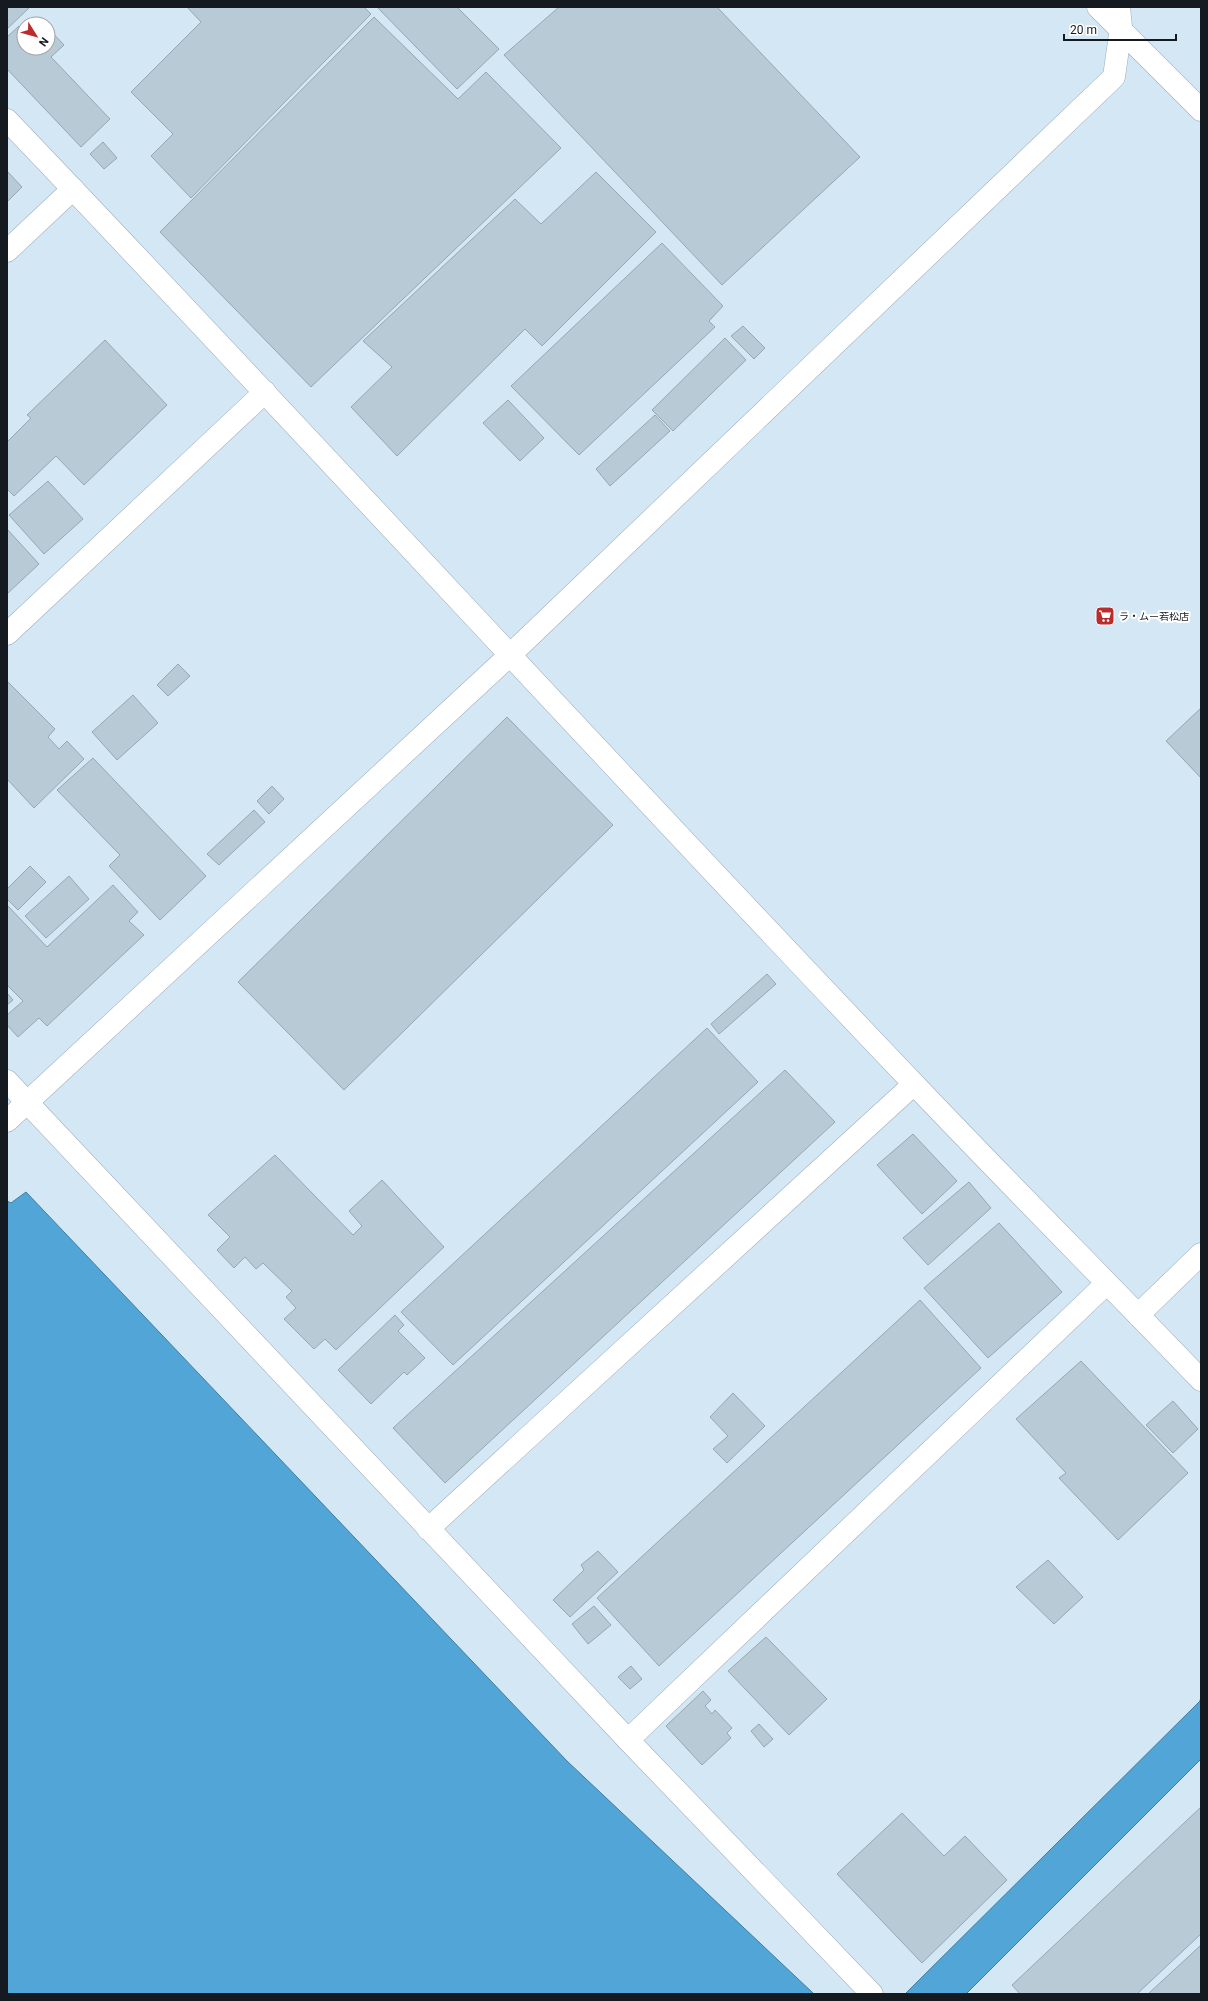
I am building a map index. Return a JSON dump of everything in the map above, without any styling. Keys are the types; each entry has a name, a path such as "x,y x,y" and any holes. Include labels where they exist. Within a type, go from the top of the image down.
{"street":[{"path":"1098,7 1120,17 1201,110"},
{"path":"7,1121 510,655 1114,77 1120,17"},
{"path":"7,120 265,392 510,655 914,1084 1106,1284 1201,1380"},
{"path":"7,251 73,189"},
{"path":"7,634 265,392"},
{"path":"7,1082 628,1740 872,1994"},
{"path":"428,1529 914,1084"},
{"path":"1138,1315 1201,1254"},
{"path":"628,1740 1106,1284"}],"water":[{"path":"26,1192 567,1761 814,1994 7,1994 7,1201 11,1203"},
{"path":"1201,1696 1201,1759 966,1994 905,1994 1200,1701"}],"building":[{"path":"7,7 30,7 21,16 16,16 16,20 7,29"},
{"path":"187,7 364,7 371,14 191,198 151,156 173,134 131,92 201,22"},
{"path":"377,7 457,7 499,49 457,89"},
{"path":"559,7 717,7 860,157 722,285 504,55"},
{"path":"374,17 458,99 486,72 561,148 311,387 160,232"},
{"path":"16,29 16,56 52,56 51,57 110,119 81,147 7,69 7,37"},
{"path":"56,36 64,45 56,52"},
{"path":"103,142 117,158 104,169 90,154"},
{"path":"7,171 22,187 7,202"},
{"path":"596,172 656,232 542,346 525,329 397,456 351,407 392,367 363,341 515,199 541,224"},
{"path":"662,243 723,306 709,321 715,327 579,455 511,386"},
{"path":"743,326 765,348 754,359 731,336"},
{"path":"725,338 746,360 673,431 652,410"},
{"path":"105,340 167,405 84,485 56,456 14,496 7,489 7,442 31,418 27,415"},
{"path":"508,400 544,438 520,461 483,423"},
{"path":"655,415 670,431 610,486 596,469"},
{"path":"48,481 83,519 44,554 9,515"},
{"path":"7,529 39,564 7,594"},
{"path":"178,664 190,676 168,696 157,685"},
{"path":"7,681 55,729 48,737 59,749 67,741 84,759 34,808 7,779"},
{"path":"133,695 158,723 117,760 92,732"},
{"path":"1201,708 1201,778 1166,741"},
{"path":"507,717 613,825 344,1090 238,982"},
{"path":"93,758 206,876 160,920 109,866 120,855 57,790"},
{"path":"272,786 284,799 269,814 257,801"},
{"path":"254,810 265,822 219,865 207,854"},
{"path":"30,866 46,882 18,910 7,899 7,889"},
{"path":"69,876 89,899 46,938 25,916"},
{"path":"113,885 138,912 129,921 144,935 47,1026 39,1018 18,1037 7,1025 7,1015 23,1001 7,985 7,905 47,947"},
{"path":"767,974 776,984 719,1034 711,1024"},
{"path":"7,993 13,1000 7,1005"},
{"path":"707,1028 758,1082 453,1365 401,1312"},
{"path":"785,1070 835,1122 445,1483 393,1428"},
{"path":"913,1134 957,1181 922,1214 877,1165"},
{"path":"275,1155 353,1235 362,1226 349,1211 382,1180 444,1247 336,1350 325,1339 314,1349 284,1319 296,1308 286,1297 292,1291 263,1263 256,1269 245,1257 234,1268 217,1250 230,1237 208,1215"},
{"path":"969,1182 991,1208 928,1265 903,1238"},
{"path":"999,1223 1062,1292 988,1358 924,1288"},
{"path":"920,1300 981,1368 659,1666 597,1598"},
{"path":"395,1315 404,1325 398,1331 425,1358 407,1375 404,1372 371,1404 338,1370"},
{"path":"1081,1361 1188,1473 1118,1540 1059,1478 1066,1473 1016,1419"},
{"path":"733,1393 765,1426 727,1463 713,1449 728,1436 710,1417"},
{"path":"1173,1401 1198,1429 1173,1453 1146,1425"},
{"path":"598,1551 618,1572 570,1617 553,1600 584,1570 581,1565"},
{"path":"1048,1560 1083,1597 1054,1624 1016,1587"},
{"path":"594,1606 611,1625 588,1644 572,1624"},
{"path":"766,1637 827,1699 789,1735 728,1671"},
{"path":"631,1666 642,1679 630,1689 618,1677"},
{"path":"703,1691 711,1700 705,1706 712,1714 715,1710 732,1728 727,1733 731,1738 702,1765 666,1726"},
{"path":"759,1724 773,1739 764,1747 751,1731"},
{"path":"1201,1807 1201,1934 1137,1994 1020,1994 1012,1985"},
{"path":"902,1813 944,1856 965,1836 1007,1880 922,1963 837,1874"},
{"path":"1201,1945 1201,1994 1148,1994"}],"place":[{"name":"ラ・ムー若松店","path":"1105,616"}]}
